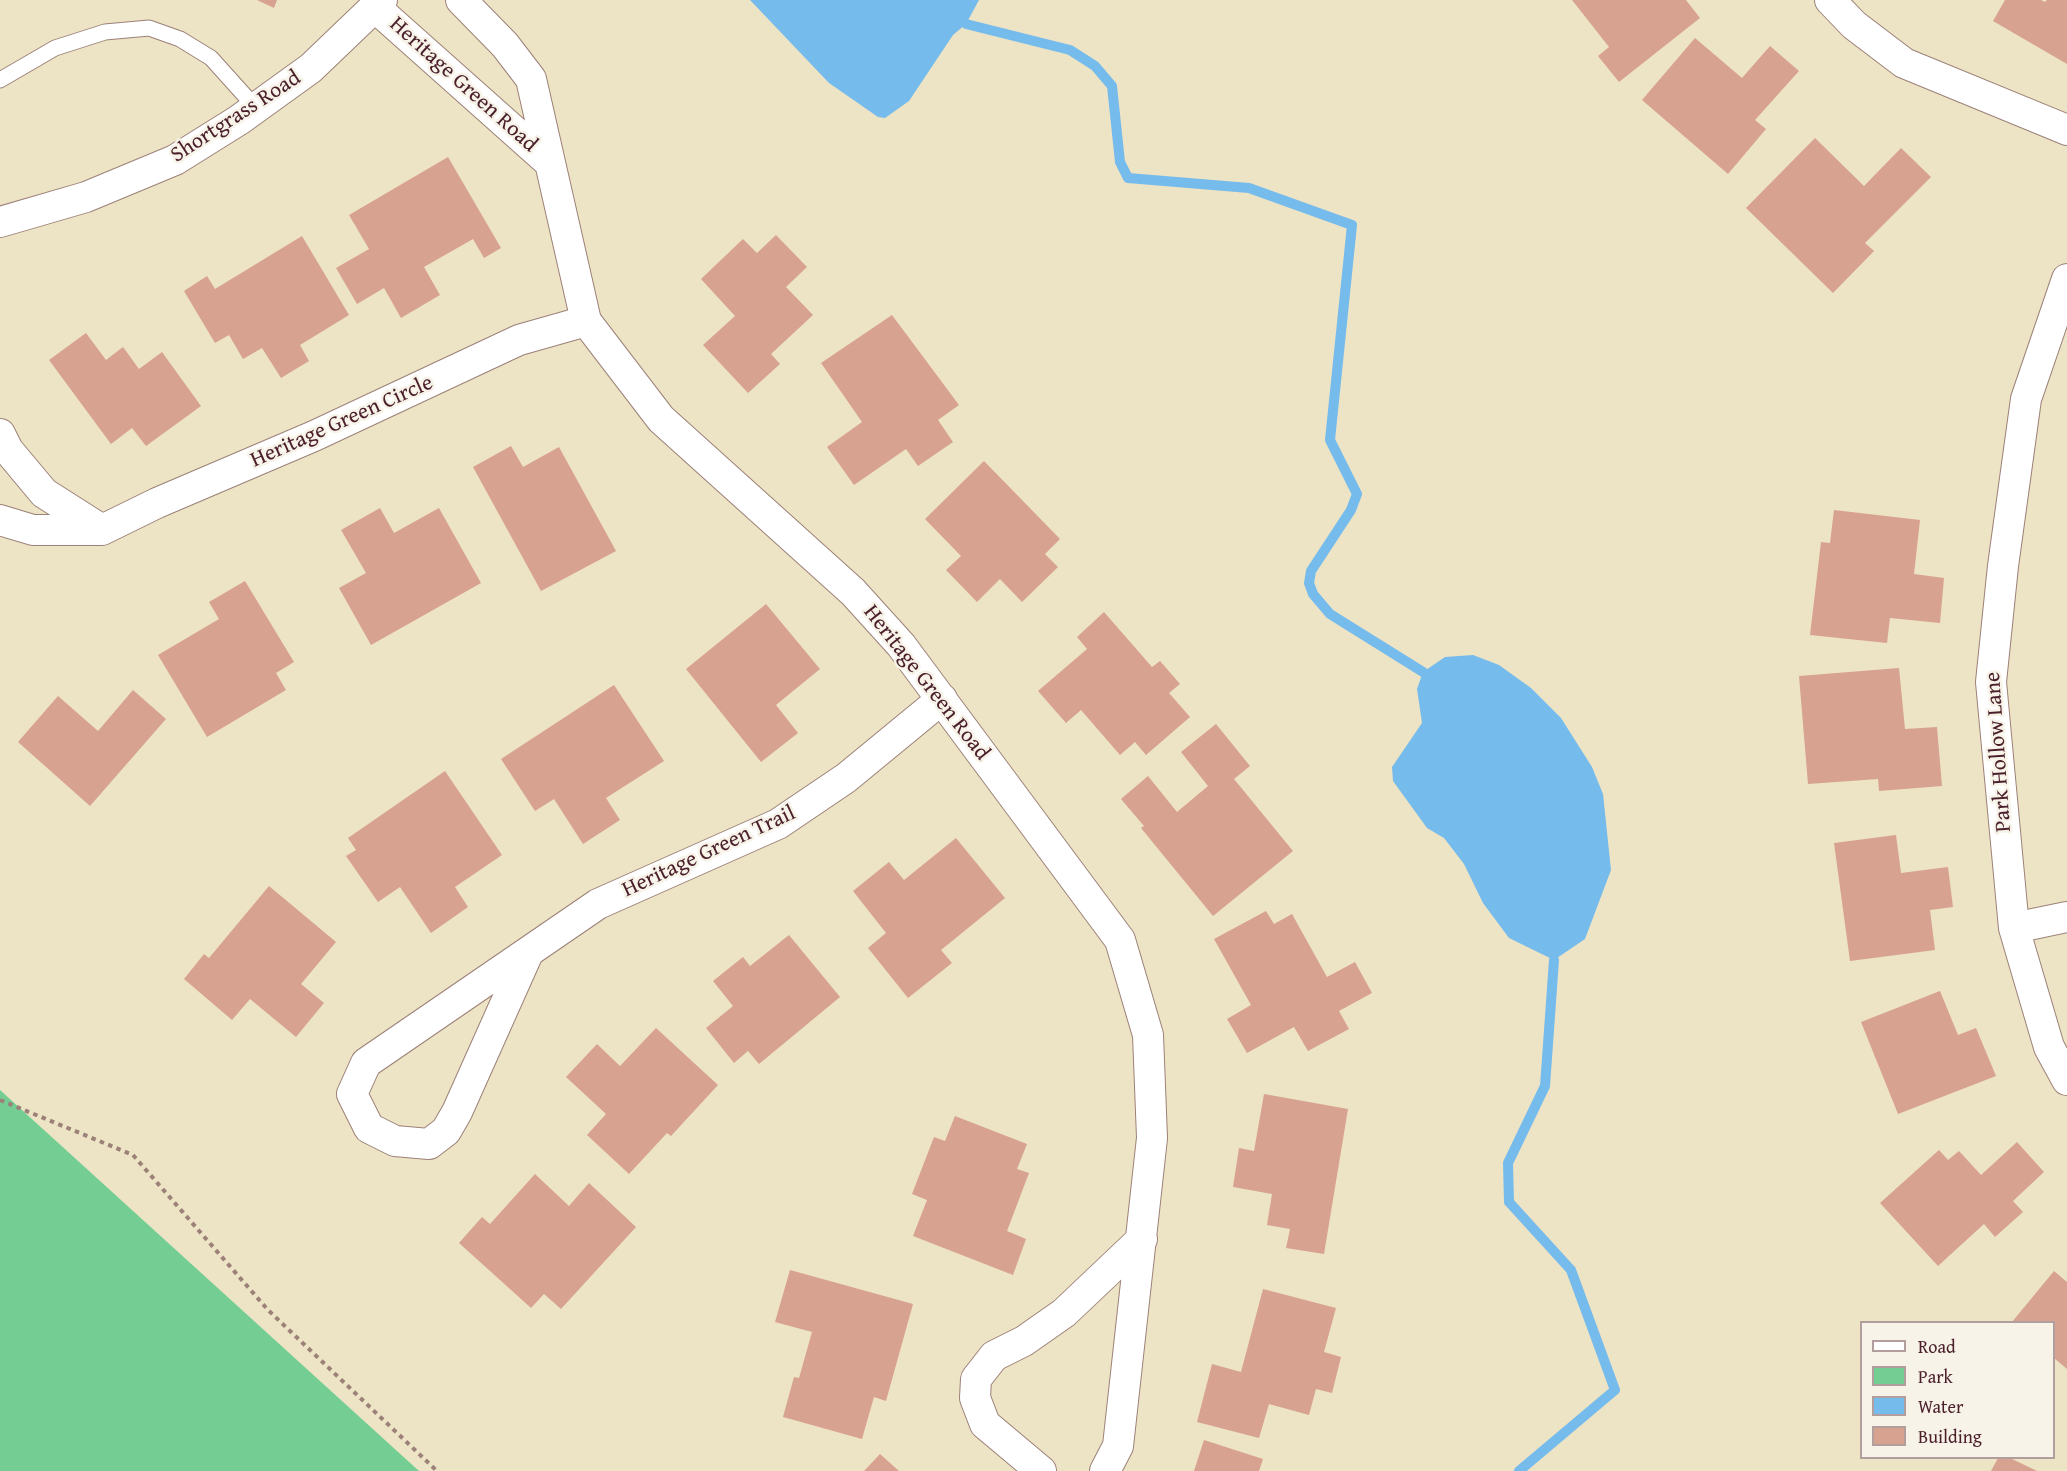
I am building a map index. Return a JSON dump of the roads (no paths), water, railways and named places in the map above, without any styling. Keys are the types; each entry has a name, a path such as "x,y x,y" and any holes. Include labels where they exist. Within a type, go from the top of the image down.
{"street":[{"name":"Heritage Green Road","path":"461,0 505,45 531,79 586,321 661,419 853,592 901,645 1120,940 1148,1035 1152,1138 1118,1446 1105,1471"},
{"path":"1830,0 1854,25 1904,63 2067,130"},
{"name":"Heritage Green Road","path":"379,4 550,163"},
{"name":"Shortgrass Road","path":"0,222 86,197 174,160 256,108 311,68 379,4"},
{"name":"Park Hollow Lane","path":"2067,279 2026,399 1990,682 2014,928 2049,1047 2067,1080"},
{"name":"Heritage Green Circle","path":"0,520 33,530 102,530 157,503 314,436 519,340 586,321"},
{"path":"0,434 8,450 44,493 102,530"},
{"name":"Heritage Green Trail","path":"528,953 457,1112 446,1131 429,1144 395,1141 369,1128 352,1094 366,1063 598,904 778,824 846,778 942,699"},
{"path":"2014,928 2067,917"},
{"path":"1041,1471 985,1424 975,1398 976,1379 994,1356 1024,1341 1064,1313 1142,1239"}],"lane":[{"path":"0,80 55,48 105,32 149,28 180,39 211,58 256,108"}],"water":[{"path":"750,0 979,0 966,24 953,35 909,101 885,118 878,117 829,83"},
{"path":"1473,655 1499,665 1531,688 1561,718 1592,767 1603,794 1611,870 1585,939 1554,960 1509,938 1483,903 1464,864 1444,838 1427,828 1393,781 1392,767 1422,723 1417,689 1423,672 1445,657"}],"waterway":[{"path":"966,24 1070,50 1095,66 1112,86 1120,162 1128,178 1249,188 1352,225 1330,440 1357,494 1351,510 1311,571 1309,583 1313,594 1330,614 1423,672"},
{"path":"1519,1471 1615,1390 1571,1270 1509,1202 1508,1163 1545,1086 1554,960"}]}
